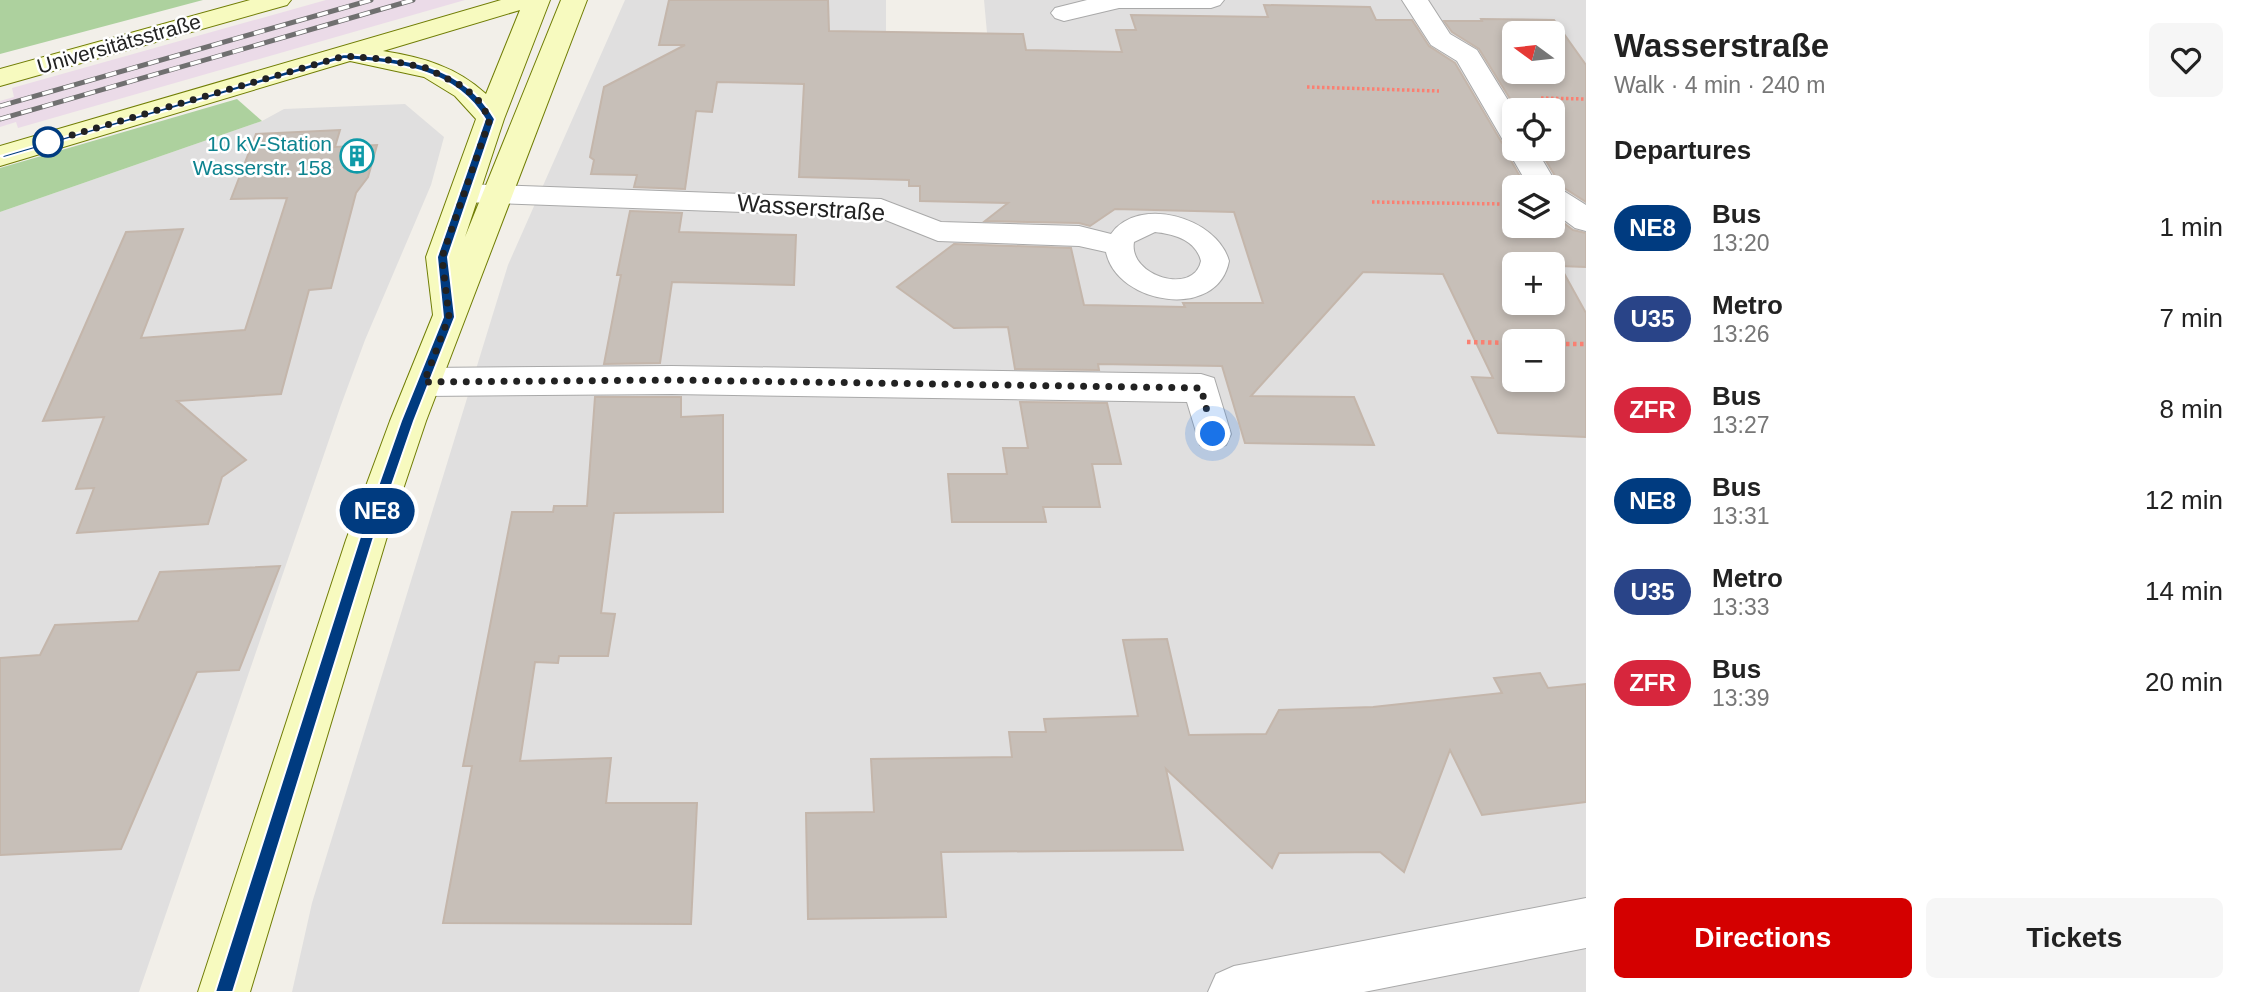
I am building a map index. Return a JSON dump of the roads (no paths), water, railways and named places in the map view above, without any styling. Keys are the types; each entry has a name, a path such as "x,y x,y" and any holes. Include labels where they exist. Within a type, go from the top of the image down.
{"main road":[{"name":"Universitätsstraße","path":"0,78 278,0"},
{"path":"0,156 528,0"},
{"path":"449,317 442,257 490,119 537,0"},
{"path":"224,992 366,540 449,317 574,0"},
{"path":"344,56 383,59 426,68 464,87 479,101 490,119"}],"street":[{"path":"1064,13 1119,0 1211,0"},
{"path":"1415,0 1440,39 1468,56 1502,114"},
{"path":"1565,205 1586,220"},
{"path":"424,382 672,380 1201,388 1213,434"},
{"path":"1234,992 1586,923"}],"lane":[{"name":"Wasserstraße","path":"464,193 881,208 939,231 1079,236 1119,245"}],"railway":[{"path":"0,106 371,0"},
{"path":"0,119 413,0"}],"place":[{"name":"10 kV-Station Wasserstr. 158","path":"357,156"}]}
